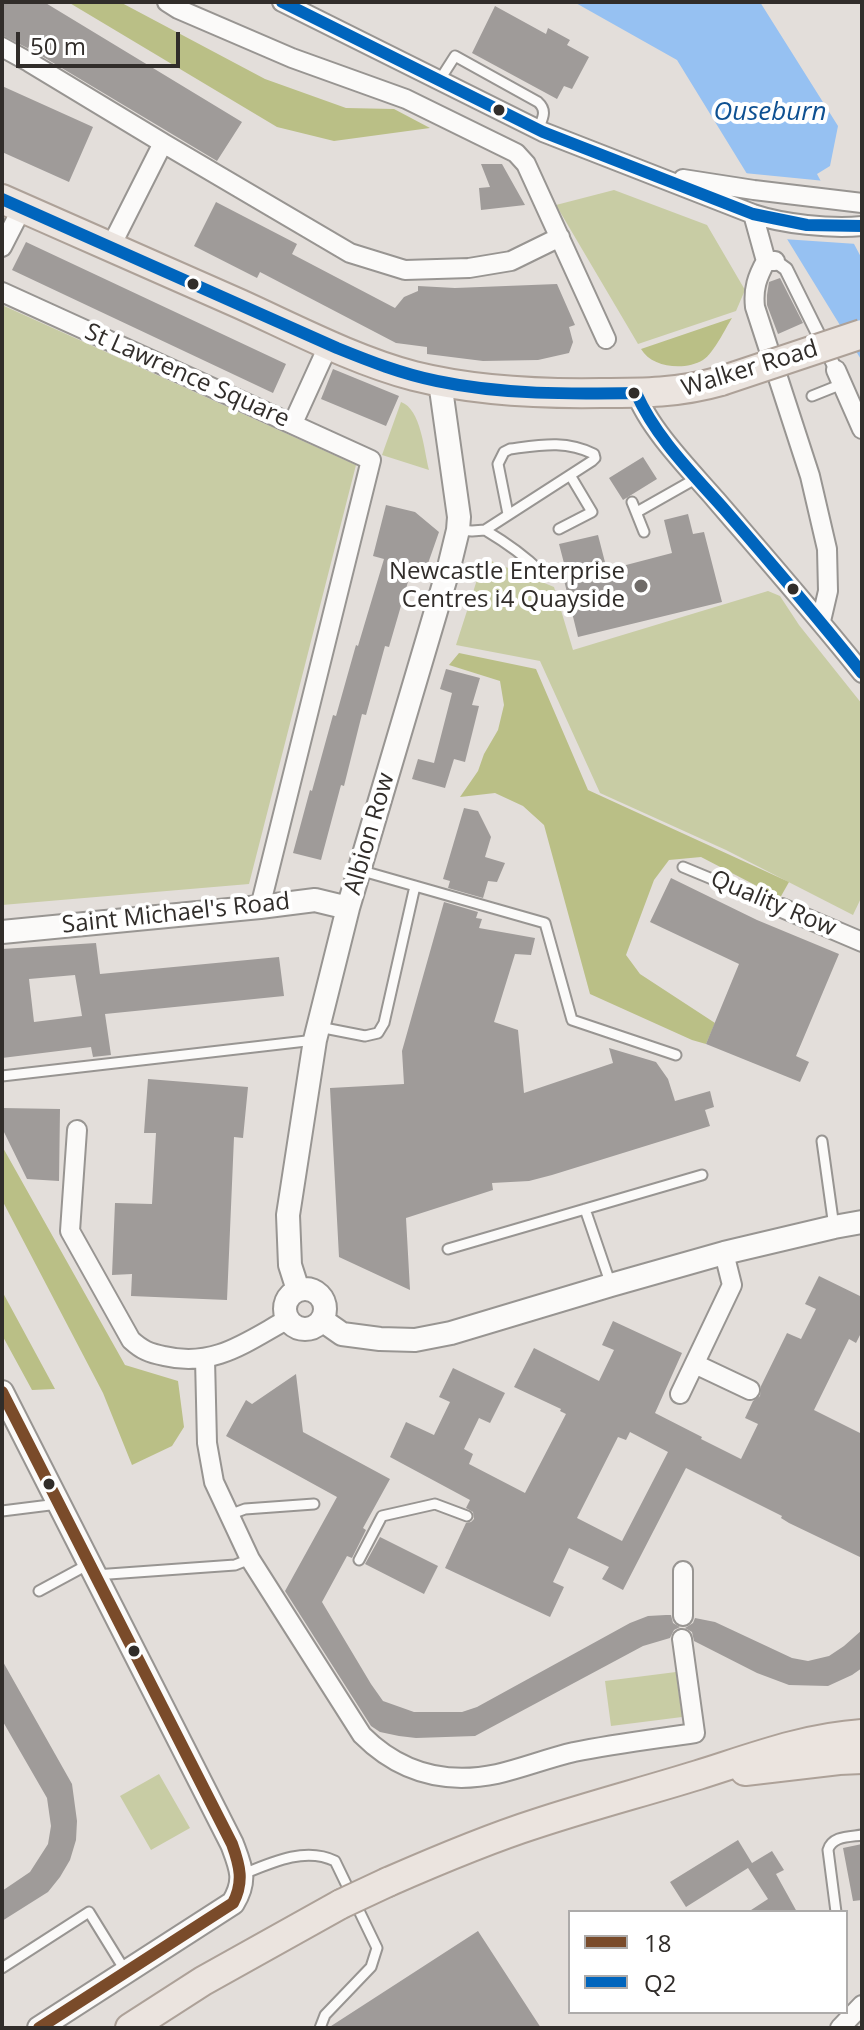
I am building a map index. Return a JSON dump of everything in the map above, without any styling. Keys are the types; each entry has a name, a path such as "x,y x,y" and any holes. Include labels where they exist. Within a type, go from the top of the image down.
{"main road":[{"name":"Walker Road","path":"12,203 329,344 386,367 440,382 513,391 584,394 678,391 721,381 862,334"},
{"path":"130,2028 203,1981 341,1904 461,1850 533,1824 780,1748 824,1738 862,1734"},
{"path":"696,1776 862,1759"}],"street":[{"path":"167,2 292,58 406,99 516,153 526,164 606,339"},
{"path":"282,2 538,130 772,220 855,226"},
{"path":"2,47 350,253 405,270 469,268 511,261 560,237"},
{"path":"111,246 163,143"},
{"path":"649,173 862,203"},
{"path":"2,247 12,203"},
{"path":"753,214 770,261 786,269 862,429"},
{"path":"770,261 759,274 754,291 755,307 810,476 827,549 828,591 821,621"},
{"name":"St Lawrence Square","path":"2,292 371,460 260,907"},
{"path":"293,423 329,344"},
{"name":"Albion Row","path":"298,1290 290,1265 288,1215 316,1034 348,908 458,530 458,507 440,382"},
{"path":"636,393 647,417 862,673"},
{"name":"Saint Michael's Road","path":"2,932 315,900 348,908"},
{"name":"Quality Row","path":"782,908 862,942"},
{"path":"77,1130 70,1231 131,1340 143,1351 188,1361 205,1359 226,1352 288,1319"},
{"path":"322,1320 342,1334 415,1340 451,1333 724,1253 862,1222"},
{"path":"680,1394 732,1285 724,1253"},
{"path":"311,1289 321,1296 326,1308 318,1325 298,1328 288,1319 286,1302 293,1293 311,1289"},
{"path":"205,1359 210,1464 242,1562 362,1735 386,1756 413,1771 468,1777 495,1774 573,1752 695,1733 682,1639"},
{"path":"695,1364 750,1390"},
{"path":"2,1392 232,1844 241,1875 240,1890 233,1903 39,2028"},
{"path":"683,1571 683,1616"},
{"path":"840,2028 862,2005"}],"lane":[{"path":"439,81 455,56 544,107 545,113 538,130"},
{"path":"812,396 839,377"},
{"path":"458,530 485,530 592,461 594,454 558,443 504,452 498,464 508,514"},
{"path":"559,529 592,512 570,475"},
{"path":"644,532 635,507 697,478"},
{"path":"485,530 519,551 540,571"},
{"name":"Quality Row","path":"683,867 782,908"},
{"path":"359,870 545,923 572,1020 676,1055"},
{"path":"2,1076 316,1034 365,1036 378,1033 384,1023 415,886"},
{"path":"822,1141 834,1227"},
{"path":"448,1249 702,1175"},
{"path":"585,1209 611,1285"},
{"path":"2,1511 59,1504"},
{"path":"229,1515 245,1509 314,1504"},
{"path":"359,1560 382,1516 435,1504 467,1516"},
{"path":"39,1591 92,1569 123,1572 242,1562"},
{"path":"836,1910 828,1850 830,1843 836,1839 862,1835"},
{"path":"241,1875 303,1854 317,1854 335,1861 377,1948 371,1967 325,2015 320,2028"},
{"path":"2,1968 89,1912 126,1972"}],"green space":[{"path":"68,2 120,2 265,79 346,108 394,109 430,128 334,141 277,127"},
{"path":"614,190 707,225 745,290 736,311 638,344 556,205"},
{"path":"2,305 356,465 249,884 2,905"},
{"path":"732,318 711,352 696,363 687,366 661,364 641,349"},
{"path":"401,402 408,406 417,421 429,470 382,455"},
{"path":"484,558 554,587 573,650 768,591 780,596 799,625 862,704 862,896 853,915 726,850 600,793 540,661 456,645"},
{"path":"459,653 536,669 588,790 789,882 780,898 701,857 669,860 654,880 626,955 640,974 715,1023 706,1044 590,994 544,825 523,806 495,793 460,797 478,771 498,730 504,705 500,681 449,665"},
{"path":"2,1146 125,1365 178,1381 184,1427 172,1446 132,1465 103,1393 2,1200"},
{"path":"2,1291 55,1389 32,1390 2,1335"},
{"path":"676,1672 682,1717 611,1726 605,1681"},
{"path":"159,1774 190,1828 151,1850 120,1796"}],"water":[{"name":"Ouseburn","path":"574,2 760,2 838,126 830,166 817,174 862,259 862,361 677,60"}],"pier":[{"path":"744,173 825,181 857,244 783,239"}],"building":[{"path":"2,2 44,2 242,122 217,161 2,35"},
{"path":"495,6 546,34 548,28 570,40 567,45 589,57 572,89 564,86 557,99 472,53"},
{"path":"2,86 93,127 69,182 2,152"},
{"path":"481,164 502,164 525,205 481,210 479,188 490,187"},
{"path":"216,202 297,244 292,254 395,308 404,297 418,291 418,286 455,288 557,284 575,325 569,327 573,342 569,353 538,360 483,361 427,354 427,347 396,343 260,272 257,278 194,246"},
{"path":"26,242 286,364 273,393 12,270"},
{"path":"780,278 803,323 778,334 767,305 767,295 769,282"},
{"path":"333,369 399,396 386,426 321,399"},
{"path":"643,457 657,479 623,500 609,478"},
{"path":"386,505 415,512 439,532 425,572 412,568 389,647 385,646 366,715 362,714 321,860 293,853 333,715 336,716 384,559 373,556"},
{"name":"Newcastle Enterprise Centres i4 Quayside","path":"688,514 693,534 704,532 722,602 578,637 561,568 565,567 559,544 598,535 607,570 672,553 664,520"},
{"path":"446,669 480,678 472,705 479,706 465,762 454,759 445,788 412,779 418,759 434,763 452,693 440,689"},
{"path":"464,808 478,811 491,837 485,857 505,863 497,882 488,881 483,898 448,888 450,881 443,879"},
{"path":"671,878 757,920 839,954 796,1056 809,1062 800,1082 706,1044 739,964 650,922"},
{"path":"444,902 478,912 476,918 482,919 479,928 535,938 531,955 515,954 494,1022 518,1030 524,1093 613,1063 609,1048 656,1062 668,1079 675,1101 710,1091 714,1107 705,1110 710,1126 552,1175 529,1181 492,1183 493,1190 406,1218 410,1290 339,1257 330,1088 404,1084 402,1051"},
{"path":"96,943 100,974 279,957 284,996 105,1014 111,1055 93,1057 91,1047 2,1058 2,949","holes":["75,975 82,1016 34,1022 29,979"]},
{"path":"148,1079 248,1087 243,1138 234,1137 227,1300 131,1296 132,1274 112,1275 115,1203 152,1204 156,1133 144,1133"},
{"path":"2,1108 60,1109 59,1181 27,1179 2,1128"},
{"path":"819,1276 862,1297 862,1331 856,1343 849,1339 814,1410 862,1434 862,1558 686,1468 623,1590 602,1579 609,1567 569,1548 553,1582 564,1587 550,1617 445,1568 466,1523 474,1519 473,1512 466,1508 470,1500 390,1457 406,1422 434,1435 450,1402 439,1397 453,1368 505,1393 490,1423 479,1418 464,1449 473,1454 469,1464 525,1493 566,1414 514,1387 534,1348 599,1381 614,1350 602,1345 613,1321 682,1353 655,1413 741,1459 758,1424 745,1418 753,1401 760,1396 761,1386 787,1333 801,1339 816,1309 805,1304","holes":["630,1432 668,1452 622,1541 577,1518 618,1437 626,1440"]},
{"path":"296,1374 303,1432 390,1479 363,1528 366,1530 352,1558 347,1556 322,1602 383,1701 414,1712 462,1712 477,1707 630,1623 648,1616 671,1615 673,1623 680,1627 674,1630 670,1638 643,1646 475,1736 416,1738 380,1732 371,1726 285,1591 337,1497 226,1436 246,1400 252,1404"},
{"path":"380,1537 438,1566 424,1594 365,1564"},
{"path":"695,1618 715,1622 792,1658 808,1661 829,1656 862,1630 862,1668 828,1686 789,1685 757,1673 694,1641 692,1632 685,1628"},
{"path":"2,1660 72,1784 77,1821 70,1860 60,1877 48,1892 2,1921 2,1891 30,1872 48,1844 51,1826 47,1798 2,1720"},
{"path":"738,1840 752,1863 772,1851 784,1870 776,1874 796,1910 751,1910 768,1899 748,1868 686,1907 670,1882"},
{"path":"862,1844 862,1900 853,1901 843,1848"},
{"path":"478,1931 541,2028 328,2028"}],"transit line":[{"name":"Q2","path":"282,2 543,132 753,214 807,225 862,226"},
{"name":"Q2","path":"2,199 337,348 398,371 487,389 636,393 654,425 676,454 862,673"},
{"name":"18","path":"2,1392 232,1844 240,1874 233,1903 39,2028"}],"place":[{"name":"Newcastle Enterprise Centres i4 Quayside","path":"641,586"}]}
